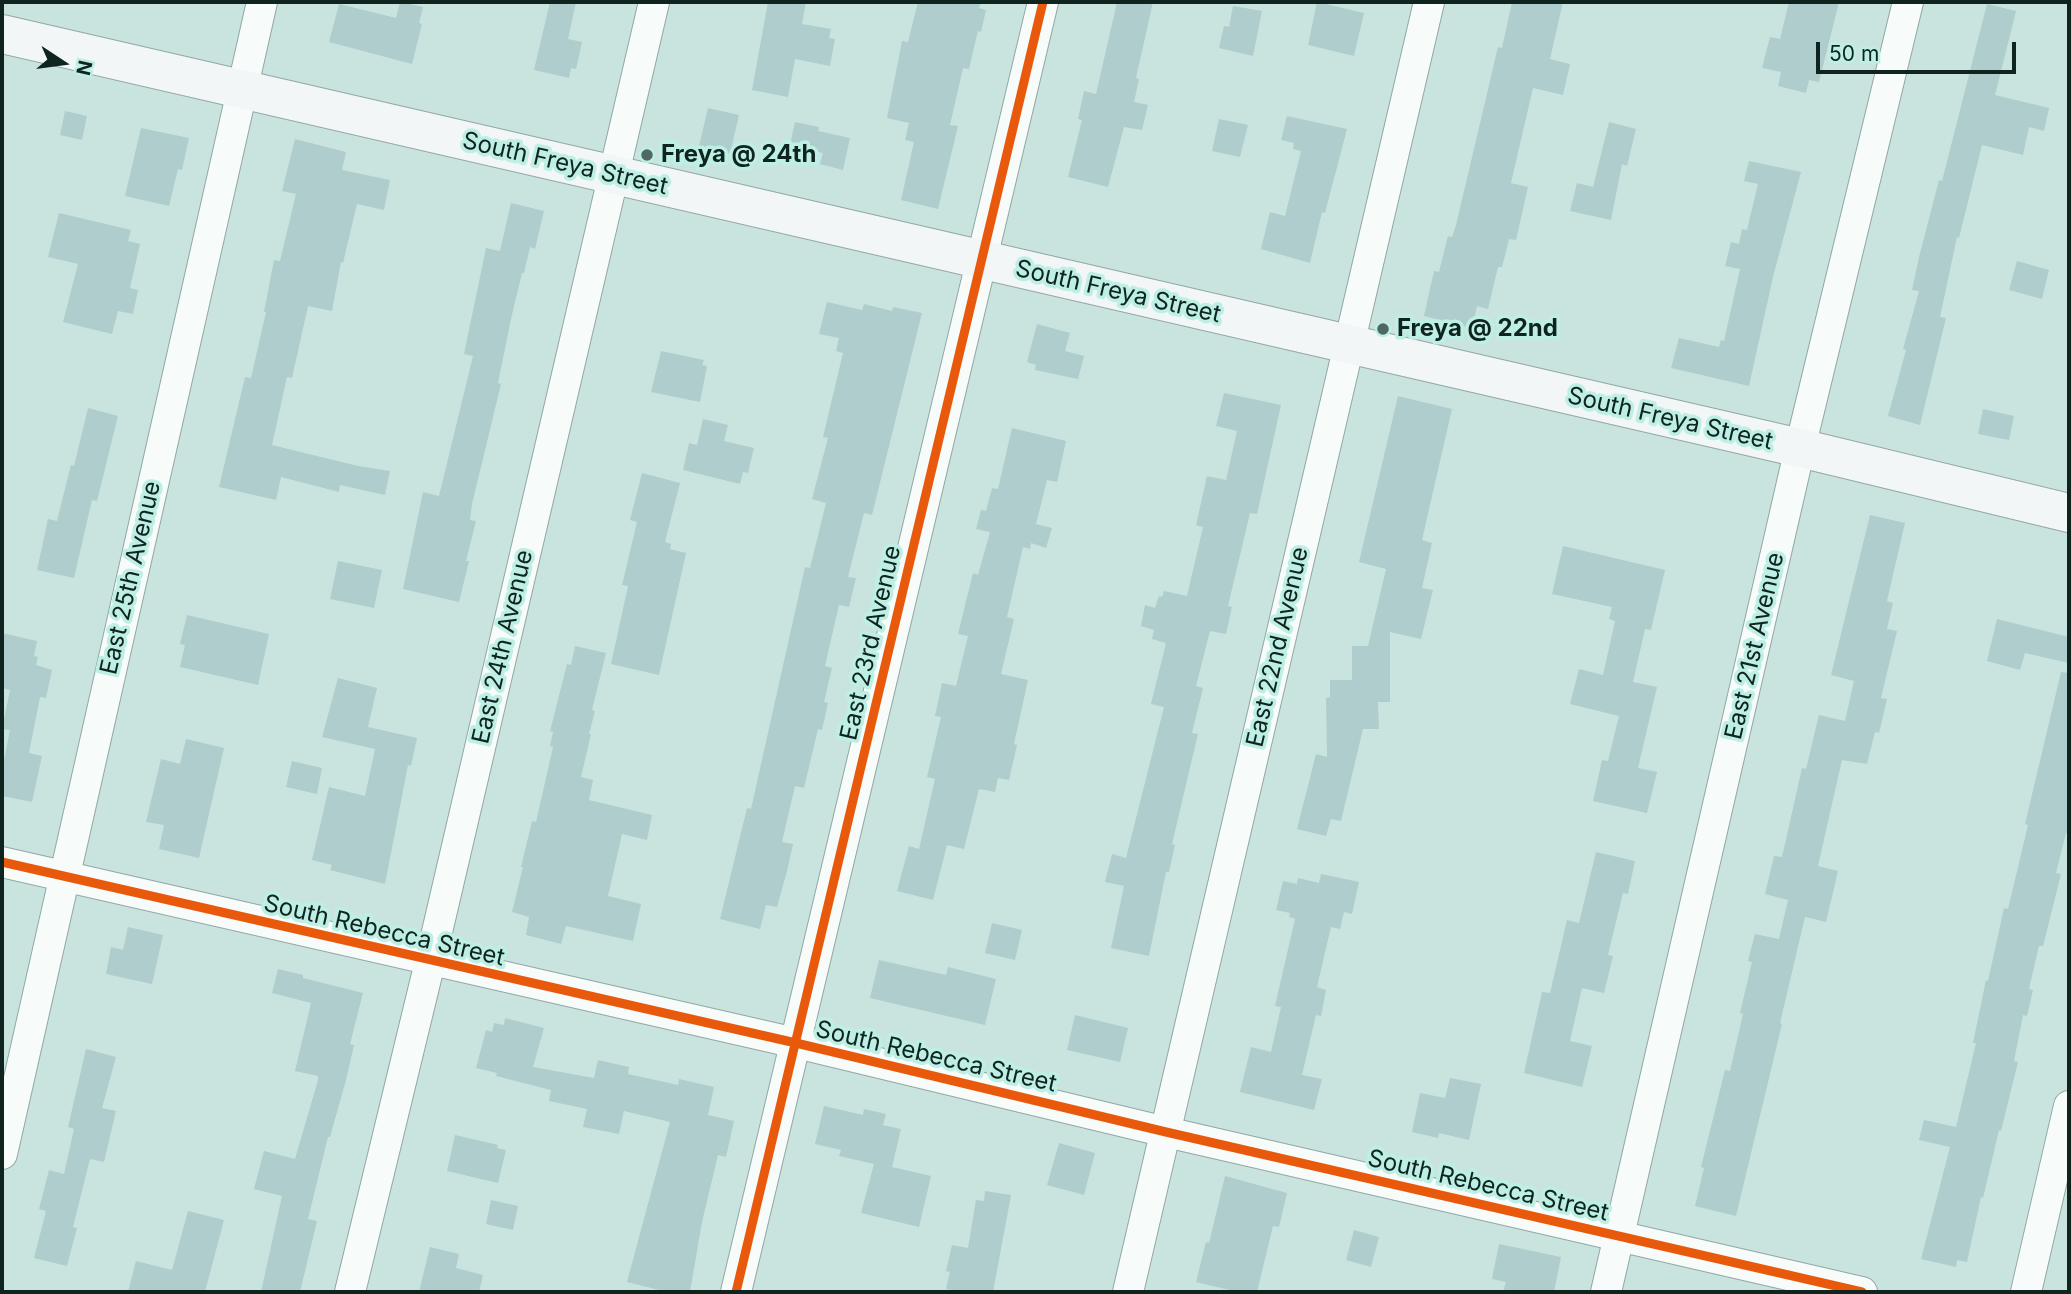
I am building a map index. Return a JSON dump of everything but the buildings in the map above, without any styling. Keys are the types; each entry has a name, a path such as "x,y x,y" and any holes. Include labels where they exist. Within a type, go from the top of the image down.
{"main road":[{"name":"South Freya Street","path":"2,34 2069,513"}],"street":[{"name":"East 25th Avenue","path":"2,1154 262,2"},
{"name":"East 24th Avenue","path":"350,1292 430,962 654,2"},
{"name":"East 23rd Avenue","path":"736,1292 1044,2"},
{"name":"East 22nd Avenue","path":"1128,1292 1429,2"},
{"name":"East 21st Avenue","path":"1606,1292 1800,449 1908,2"},
{"name":"South Rebecca Street","path":"2,862 1862,1292"},
{"path":"2026,1292 2069,1106"}],"cycle path":[{"path":"736,1292 1043,2"},
{"path":"2,862 796,1043 1166,1132 1862,1292"}],"place":[{"name":"Freya @ 24th","path":"647,155"},
{"name":"Freya @ 22nd","path":"1383,329"}]}
